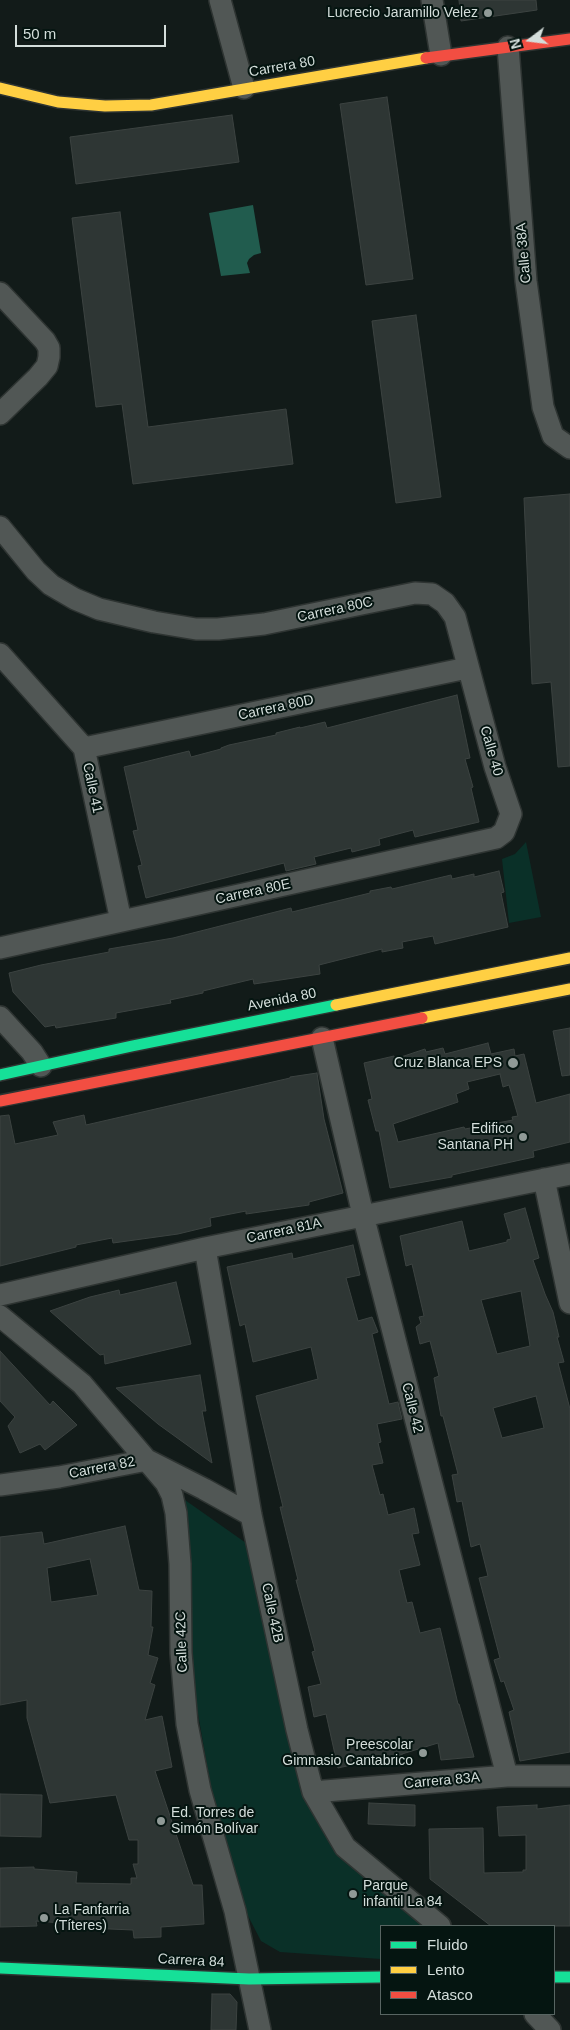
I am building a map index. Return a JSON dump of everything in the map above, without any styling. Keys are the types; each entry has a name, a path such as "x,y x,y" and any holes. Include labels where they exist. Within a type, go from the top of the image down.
{"main road":[{"name":"Carrera 80","path":"0,88 58,102 126,107 151,105 441,55 570,39"},
{"name":"Avenida 80","path":"0,1075 142,1044 570,958"},
{"path":"0,1101 570,989"},
{"name":"Carrera 84","path":"0,1968 250,1979 380,1977"},
{"path":"555,1977 570,1977"}],"street":[{"path":"220,0 244,88"},
{"path":"432,0 441,55"},
{"name":"Calle 38A","path":"508,47 526,281 543,407 553,436 570,448"},
{"path":"0,293 45,341 49,348 47,366 0,414"},
{"name":"Carrera 80C","path":"0,528 36,571 51,585 74,599 99,609 154,622 196,629 238,628 416,593 432,594 445,603 455,617 468,668"},
{"name":"Calle 41","path":"0,654 84,748 121,922"},
{"name":"Carrera 80D","path":"84,748 468,668"},
{"name":"Calle 40","path":"468,668 495,767 511,814 504,832"},
{"name":"Carrera 80E","path":"0,948 496,838 504,832"},
{"path":"0,1016 32,1052 41,1066"},
{"name":"Calle 42","path":"322,1038 363,1215 507,1776"},
{"name":"Carrera 81A","path":"0,1295 205,1248 570,1174"},
{"path":"544,1179 570,1303"},
{"name":"Calle 42B","path":"205,1248 251,1515 296,1730 313,1792 345,1847 439,1925"},
{"name":"Calle 42C","path":"0,1316 82,1384 166,1483 176,1513 180,1564 183,1688 194,1765 236,1911 260,2030"},
{"name":"Carrera 82","path":"0,1485 59,1477 147,1460 204,1488 251,1515"},
{"name":"Carrera 83A","path":"313,1792 507,1776 570,1776"},
{"path":"536,2015 550,2030"}],"shaded area":[{"path":"253,205 261,253 249,259 247,263 250,273 221,276 209,213"},
{"path":"526,842 541,917 509,923 502,859 515,854"},
{"path":"185,1500 246,1543 310,1792 425,1925 380,1925 380,1959 280,1952 261,1941 246,1912 211,1788 193,1685"}],"building":[{"name":"Lucrecio Jaramillo Velez","path":"459,0 536,0 537,10 461,21"},
{"path":"387,97 413,279 366,285 340,104"},
{"path":"232,115 239,162 76,184 70,137"},
{"path":"120,212 148,427 286,409 293,464 133,484 122,404 96,407 72,218"},
{"path":"416,315 441,497 396,503 372,321"},
{"path":"570,494 570,766 558,767 551,682 532,684 524,498"},
{"path":"457,695 470,758 465,759 473,787 471,788 479,822 415,837 413,830 379,839 380,845 352,852 351,848 314,857 316,864 286,871 284,863 146,898 138,866 142,865 133,831 138,830 124,767 189,751 191,757 229,745 325,722 327,728"},
{"path":"499,871 504,892 501,893 508,927 435,944 433,936 402,942 403,948 382,952 382,949 319,965 320,974 254,984 253,979 170,1000 171,1003 116,1013 116,1018 56,1028 55,1025 45,1027 13,992 9,973 41,965 109,952 109,949 173,938 291,908 292,912 370,893 370,891 391,887 392,889 451,875 452,879 474,874 474,877"},
{"path":"570,1028 570,1075 562,1076 553,1031"},
{"path":"488,1043 491,1054 514,1049 515,1056 524,1054 536,1103 570,1094 570,1142 533,1151 534,1157 452,1175 452,1177 390,1188 379,1131 376,1131 368,1100 372,1099 364,1063 394,1056 395,1059 425,1049 426,1052 443,1048 445,1054","holes":["500,1074 503,1087 509,1085 518,1116 512,1117 513,1120 465,1129 464,1127 398,1142 393,1124 458,1102 456,1094 469,1089 467,1082"]},
{"path":"317,1073 324,1119 343,1193 309,1202 309,1205 246,1214 246,1211 210,1218 211,1226 178,1234 113,1243 112,1238 76,1245 76,1247 0,1266 0,1116 9,1115 15,1144 58,1135 53,1122 84,1115 86,1125 290,1077"},
{"path":"525,1208 539,1258 533,1260 553,1312 559,1337 557,1337 564,1362 558,1363 570,1409 570,1752 520,1761 509,1712 514,1710 504,1681 501,1682 494,1660 500,1658 479,1578 488,1576 480,1544 471,1547 462,1501 457,1502 452,1475 458,1474 443,1416 441,1416 434,1378 439,1376 430,1341 420,1344 416,1327 421,1323 419,1317 424,1316 412,1264 406,1266 400,1236 462,1221 469,1251 507,1242 507,1240 511,1239 504,1214","holes":["521,1291 530,1346 497,1354 481,1300","536,1396 544,1428 502,1438 493,1408"]},
{"path":"353,1245 360,1275 346,1278 358,1321 372,1317 378,1332 372,1334 389,1404 398,1402 402,1419 377,1424 381,1442 378,1443 383,1463 372,1465 380,1495 383,1494 388,1515 414,1508 419,1533 412,1534 420,1565 399,1570 407,1603 412,1602 420,1633 440,1628 458,1704 474,1757 441,1760 438,1743 402,1755 369,1759 369,1761 338,1768 326,1714 314,1717 308,1687 321,1684 312,1652 315,1651 296,1580 298,1580 280,1507 283,1507 256,1396 318,1379 311,1347 253,1362 245,1324 240,1326 227,1267 292,1253 293,1259"},
{"path":"176,1282 191,1344 105,1364 104,1354 100,1355 50,1311 90,1297 119,1290 120,1295"},
{"path":"0,1351 50,1405 53,1401 77,1425 45,1450 40,1444 20,1453 8,1426 15,1417 0,1401"},
{"path":"200,1375 206,1411 202,1411 212,1463 158,1424 116,1388"},
{"path":"125,1526 139,1590 152,1591 151,1627 153,1627 148,1655 158,1658 150,1683 155,1685 145,1720 162,1716 172,1767 155,1771 193,1885 202,1885 204,1924 161,1927 161,1937 134,1938 133,1930 87,1928 87,1925 36,1921 37,1926 0,1927 0,1868 34,1867 34,1869 77,1872 76,1883 131,1884 131,1878 137,1878 133,1864 138,1864 138,1840 129,1840 116,1795 50,1803 27,1718 27,1700 0,1705 0,1537 42,1532 44,1544","holes":["90,1559 98,1595 51,1602 47,1568"]},
{"path":"0,1794 42,1795 41,1837 0,1836"},
{"path":"369,1803 415,1805 415,1826 368,1824"},
{"path":"537,1805 537,1809 570,1805 570,1926 490,1925 430,1879 429,1829 483,1828 484,1873 523,1872 523,1870 526,1870 526,1835 499,1836 497,1807"},
{"path":"212,1994 230,1994 237,2002 236,2030 211,2030"}],"traffic: fast":[{"path":"0,1075 336,1005"},
{"path":"0,1968 249,1979 380,1977"},
{"path":"555,1977 570,1977"}],"traffic: slow":[{"path":"0,88 58,102 105,106 151,105 426,58"},
{"path":"336,1005 570,958"},
{"path":"422,1018 570,989"}],"traffic: jam":[{"path":"426,58 570,39"},
{"path":"0,1101 422,1018"}],"place":[{"name":"Lucrecio Jaramillo Velez","path":"488,13"},
{"name":"Cruz Blanca EPS","path":"513,1063"},
{"name":"Edifico Santana PH","path":"523,1137"},
{"name":"Preescolar Gimnasio Cantabrico","path":"423,1753"},
{"name":"Ed. Torres de Simón Bolívar","path":"161,1821"},
{"name":"Parque infantil La 84","path":"353,1894"},
{"name":"La Fanfarria (Títeres)","path":"44,1918"}]}
